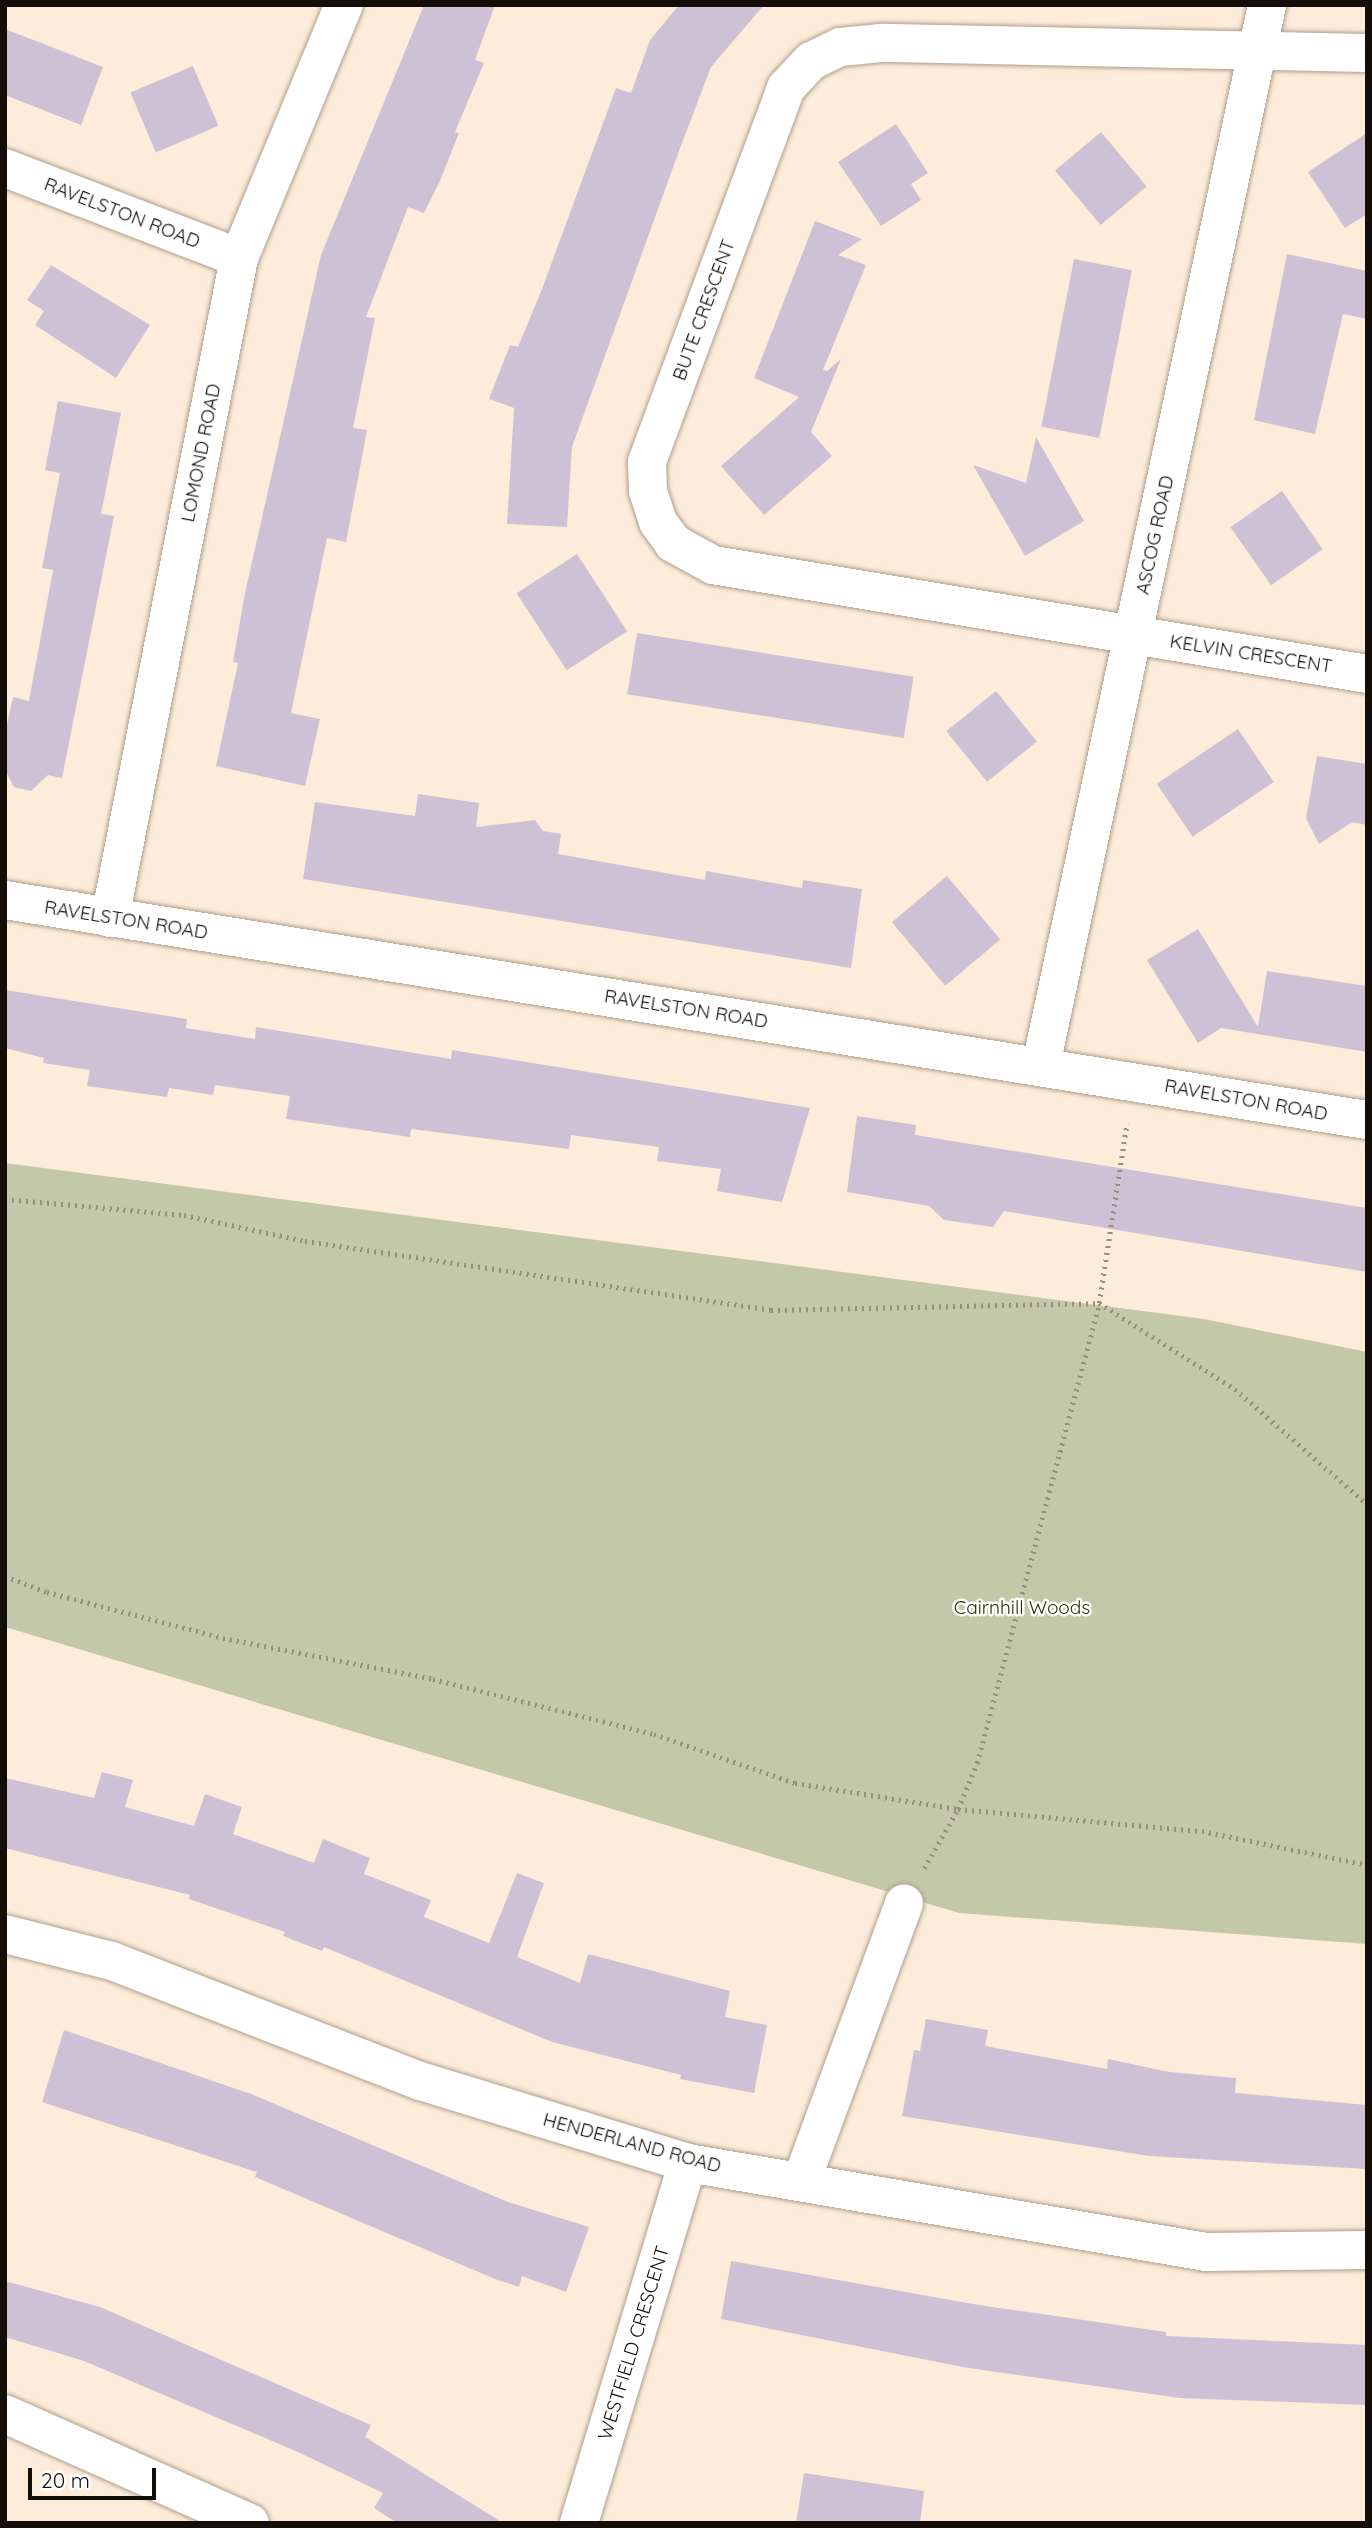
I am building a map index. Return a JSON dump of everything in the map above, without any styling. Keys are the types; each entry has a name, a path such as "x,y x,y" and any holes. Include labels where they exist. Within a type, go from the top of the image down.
{"street":[{"name":"LOMOND ROAD","path":"110,918 239,258 344,5"},
{"name":"ASCOG ROAD","path":"1041,1065 1135,635 1267,5"},
{"name":"BUTE CRESCENT","path":"1135,635 713,565 673,543 658,522 648,491 647,462 786,88 811,61 840,47 881,43 1257,50"},
{"path":"1257,50 1367,53"},
{"name":"RAVELSTON ROAD","path":"5,168 239,258"},
{"name":"KELVIN CRESCENT","path":"1135,635 1367,674"},
{"name":"RAVELSTON ROAD","path":"5,900 1041,1065 1367,1120"},
{"path":"802,2182 904,1903"},
{"name":"HENDERLAND ROAD","path":"5,1934 112,1961 420,2081 688,2163 1206,2252 1367,2250"},
{"name":"WESTFIELD CRESCENT","path":"579,2523 688,2163"},
{"path":"5,2414 250,2523"}],"path":[{"path":"904,1903 958,1809 977,1763 1099,1303 1128,1121"},
{"path":"5,1199 184,1215 305,1241 771,1310 1099,1303 1236,1389 1367,1504"},
{"path":"5,1576 47,1592 223,1638 433,1679 654,1734 795,1783 958,1809 1202,1831 1367,1864"}],"green space":[{"name":"Cairnhill Woods","path":"5,1163 1204,1319 1367,1352 1367,1944 959,1913 5,1627"}],"building":[{"path":"424,5 495,5 475,60 484,63 455,132 459,133 440,181 424,213 408,207 366,317 375,318 353,428 367,430 346,542 327,538 291,713 320,719 305,786 216,766 238,663 233,662 245,593 321,255"},
{"path":"679,5 764,5 711,67 679,151 572,447 567,527 507,524 514,408 489,399 510,345 518,347 542,289 616,88 631,93 650,40"},
{"path":"5,29 103,67 81,125 5,95"},
{"path":"193,66 218,126 156,152 130,93"},
{"path":"896,124 928,173 911,184 921,200 881,226 838,162"},
{"path":"1101,132 1147,186 1101,225 1055,171"},
{"path":"1367,133 1367,214 1345,228 1308,172"},
{"path":"815,221 862,239 838,255 866,265 823,370 827,371 841,359 811,432 832,456 764,515 721,466 799,397 754,378"},
{"path":"1287,254 1367,271 1367,319 1343,314 1315,434 1254,420"},
{"path":"1074,259 1132,270 1099,438 1041,427"},
{"path":"51,265 150,325 116,378 35,325 44,311 27,300"},
{"path":"58,401 121,413 101,514 114,516 62,778 48,775 31,791 14,787 5,770 5,734 13,697 29,701 53,570 42,568 60,473 45,470"},
{"path":"1036,437 1084,521 1025,556 973,465 1026,483"},
{"path":"1282,491 1323,549 1271,585 1230,527"},
{"path":"577,554 627,631 567,670 517,593"},
{"path":"637,633 914,677 904,738 627,694"},
{"path":"996,691 1037,742 987,782 946,731"},
{"path":"1238,729 1274,782 1193,837 1157,784"},
{"path":"1317,756 1367,764 1367,825 1352,822 1319,844 1306,818"},
{"path":"418,794 479,803 476,827 535,820 543,831 561,834 558,854 705,880 706,871 802,888 803,880 862,889 851,968 303,879 315,802 415,816"},
{"path":"947,876 1000,940 945,986 892,922"},
{"path":"1198,929 1258,1027 1267,971 1367,986 1367,1052 1221,1028 1198,1043 1147,960"},
{"path":"5,990 187,1019 186,1028 255,1039 256,1027 451,1059 452,1050 810,1108 782,1202 717,1191 721,1169 657,1161 659,1147 571,1135 569,1149 411,1129 410,1137 286,1119 290,1096 215,1085 213,1095 169,1088 167,1097 87,1086 90,1070 43,1063 44,1058 5,1048"},
{"path":"857,1116 916,1125 915,1135 1367,1208 1367,1272 1004,1211 993,1227 944,1220 929,1206 847,1192"},
{"path":"102,1772 133,1780 125,1807 194,1826 205,1794 242,1807 233,1834 314,1863 323,1839 370,1858 364,1874 431,1900 424,1917 489,1943 517,1873 544,1883 517,1957 580,1983 588,1954 730,1991 725,2017 767,2025 754,2093 680,2079 681,2075 552,2042 324,1947 322,1951 283,1936 285,1932 189,1899 190,1895 5,1848 5,1778 94,1798"},
{"path":"926,2019 988,2030 985,2046 1107,2069 1108,2059 1169,2072 1236,2078 1235,2093 1367,2105 1367,2169 1149,2156 902,2116 914,2050 920,2051"},
{"path":"64,2030 251,2094 508,2202 589,2227 566,2292 522,2276 519,2287 495,2279 255,2177 257,2172 42,2102"},
{"path":"731,2261 979,2305 1166,2332 1166,2336 1367,2345 1367,2405 1180,2398 968,2368 721,2319"},
{"path":"5,2281 100,2307 371,2425 365,2437 503,2523 397,2523 374,2508 383,2493 298,2452 84,2361 5,2337"},
{"path":"804,2473 924,2491 920,2523 796,2523"}]}
